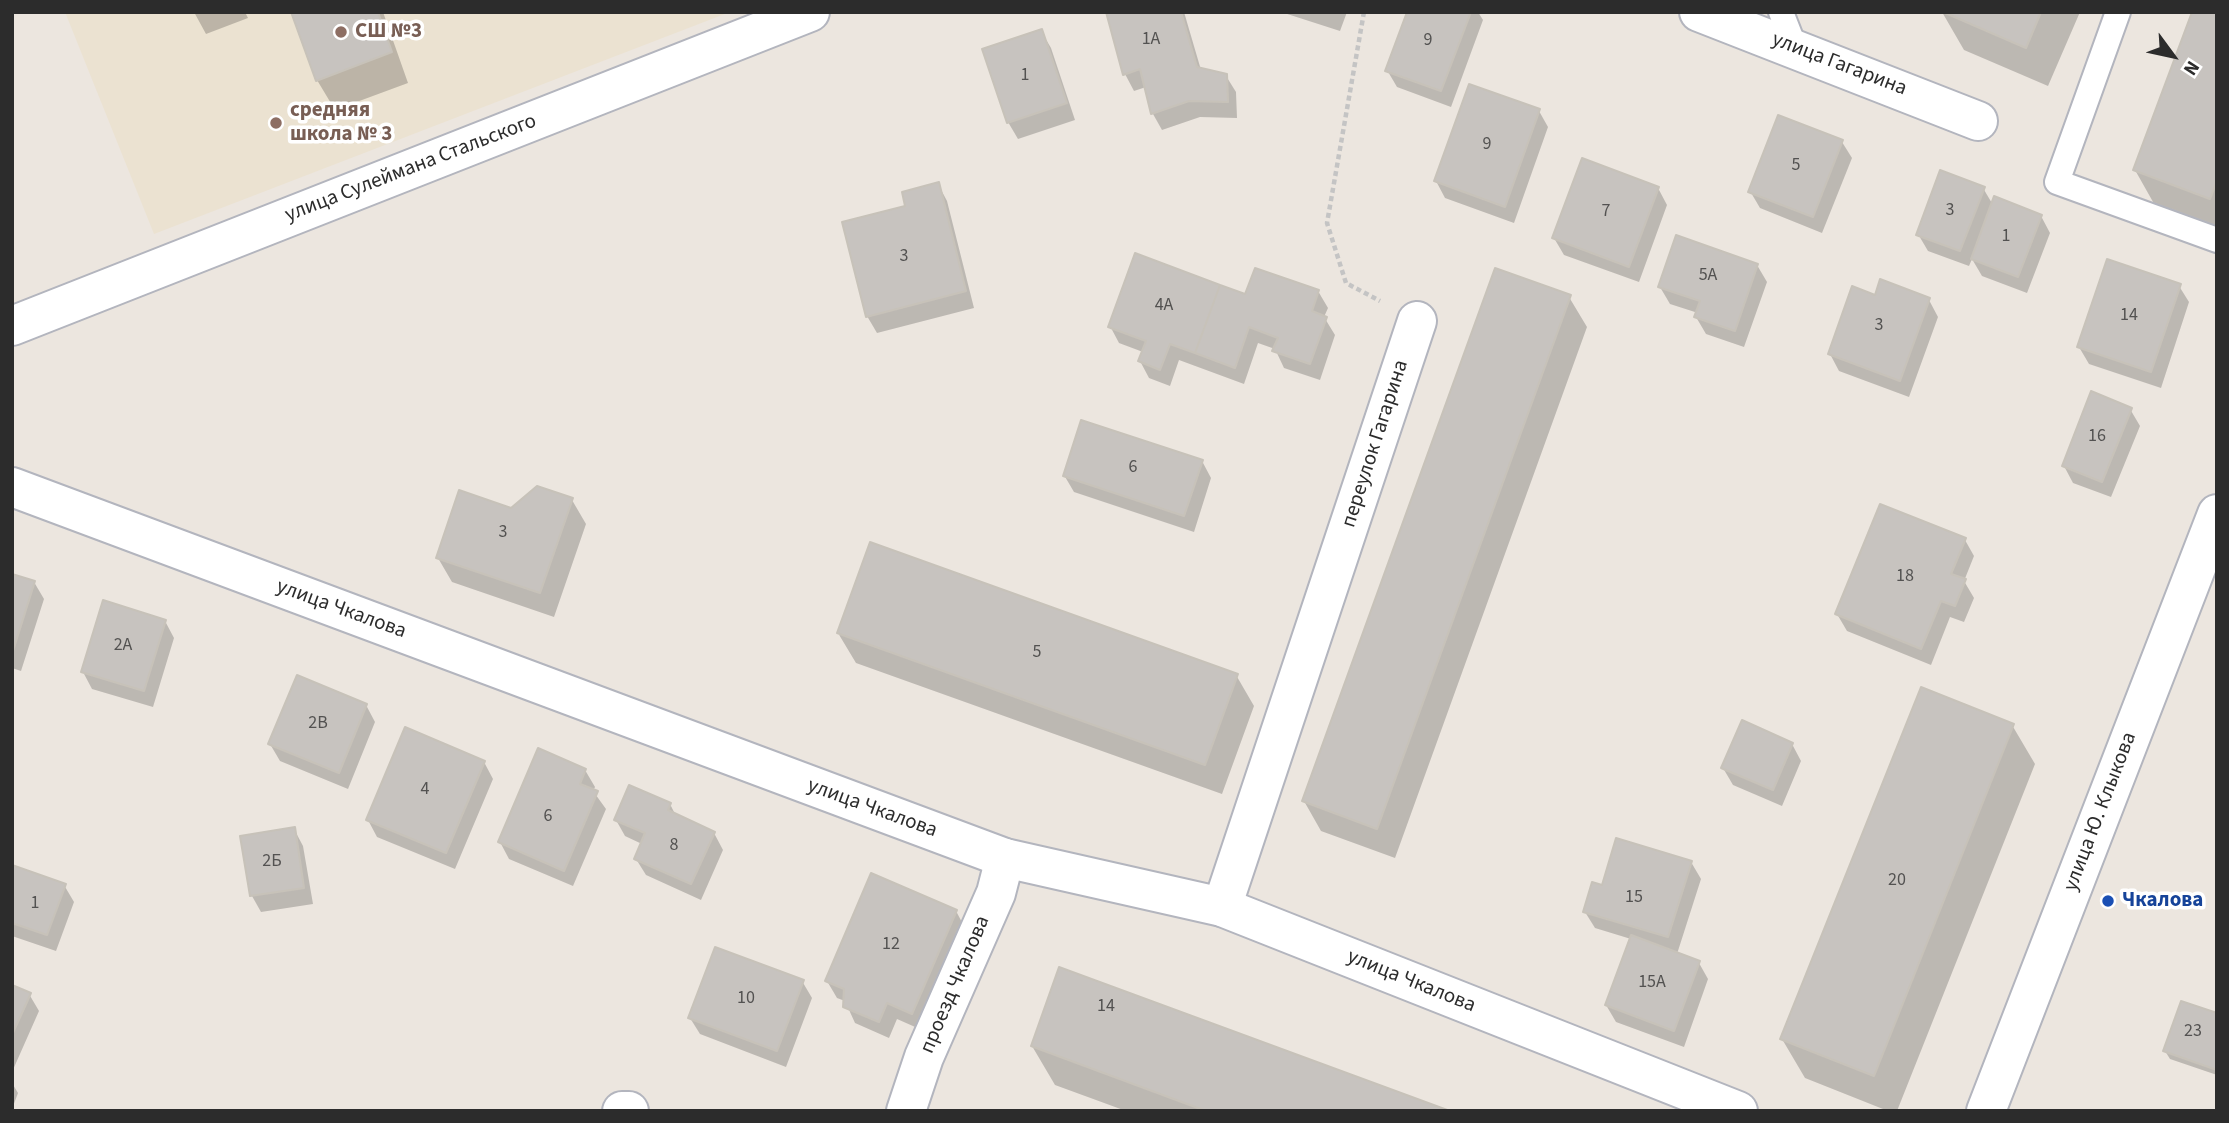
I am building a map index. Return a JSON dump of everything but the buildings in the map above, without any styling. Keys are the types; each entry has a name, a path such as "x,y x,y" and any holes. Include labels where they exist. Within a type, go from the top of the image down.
{"street":[{"name":"улица Сулеймана Стальского","path":"12,326 810,12"},
{"name":"улица Гагарина","path":"1699,12 1978,121"},
{"name":"переулок Гагарина","path":"1222,907 1417,321"},
{"name":"улица Чкалова","path":"12,487 1005,858 1222,907 1738,1111"},
{"name":"улица Ю. Клыкова","path":"1986,1111 2217,514"},
{"name":"проезд Чкалова","path":"906,1111 924,1057 996,893 1005,858"},
{"path":"622,1111 629,1111"}],"lane":[{"path":"1781,12 1795,48"},
{"path":"2118,12 2057,182 2217,240"}],"path":[{"path":"1364,12 1327,223 1346,283 1417,321"}],"shaded area":[{"name":"средняя школа № 3","path":"65,12 730,12 154,234"}],"place":[{"name":"СШ №3","path":"341,32"},
{"name":"средняя школа № 3","path":"276,123"},
{"name":"Чкалова","path":"2108,901"}]}
